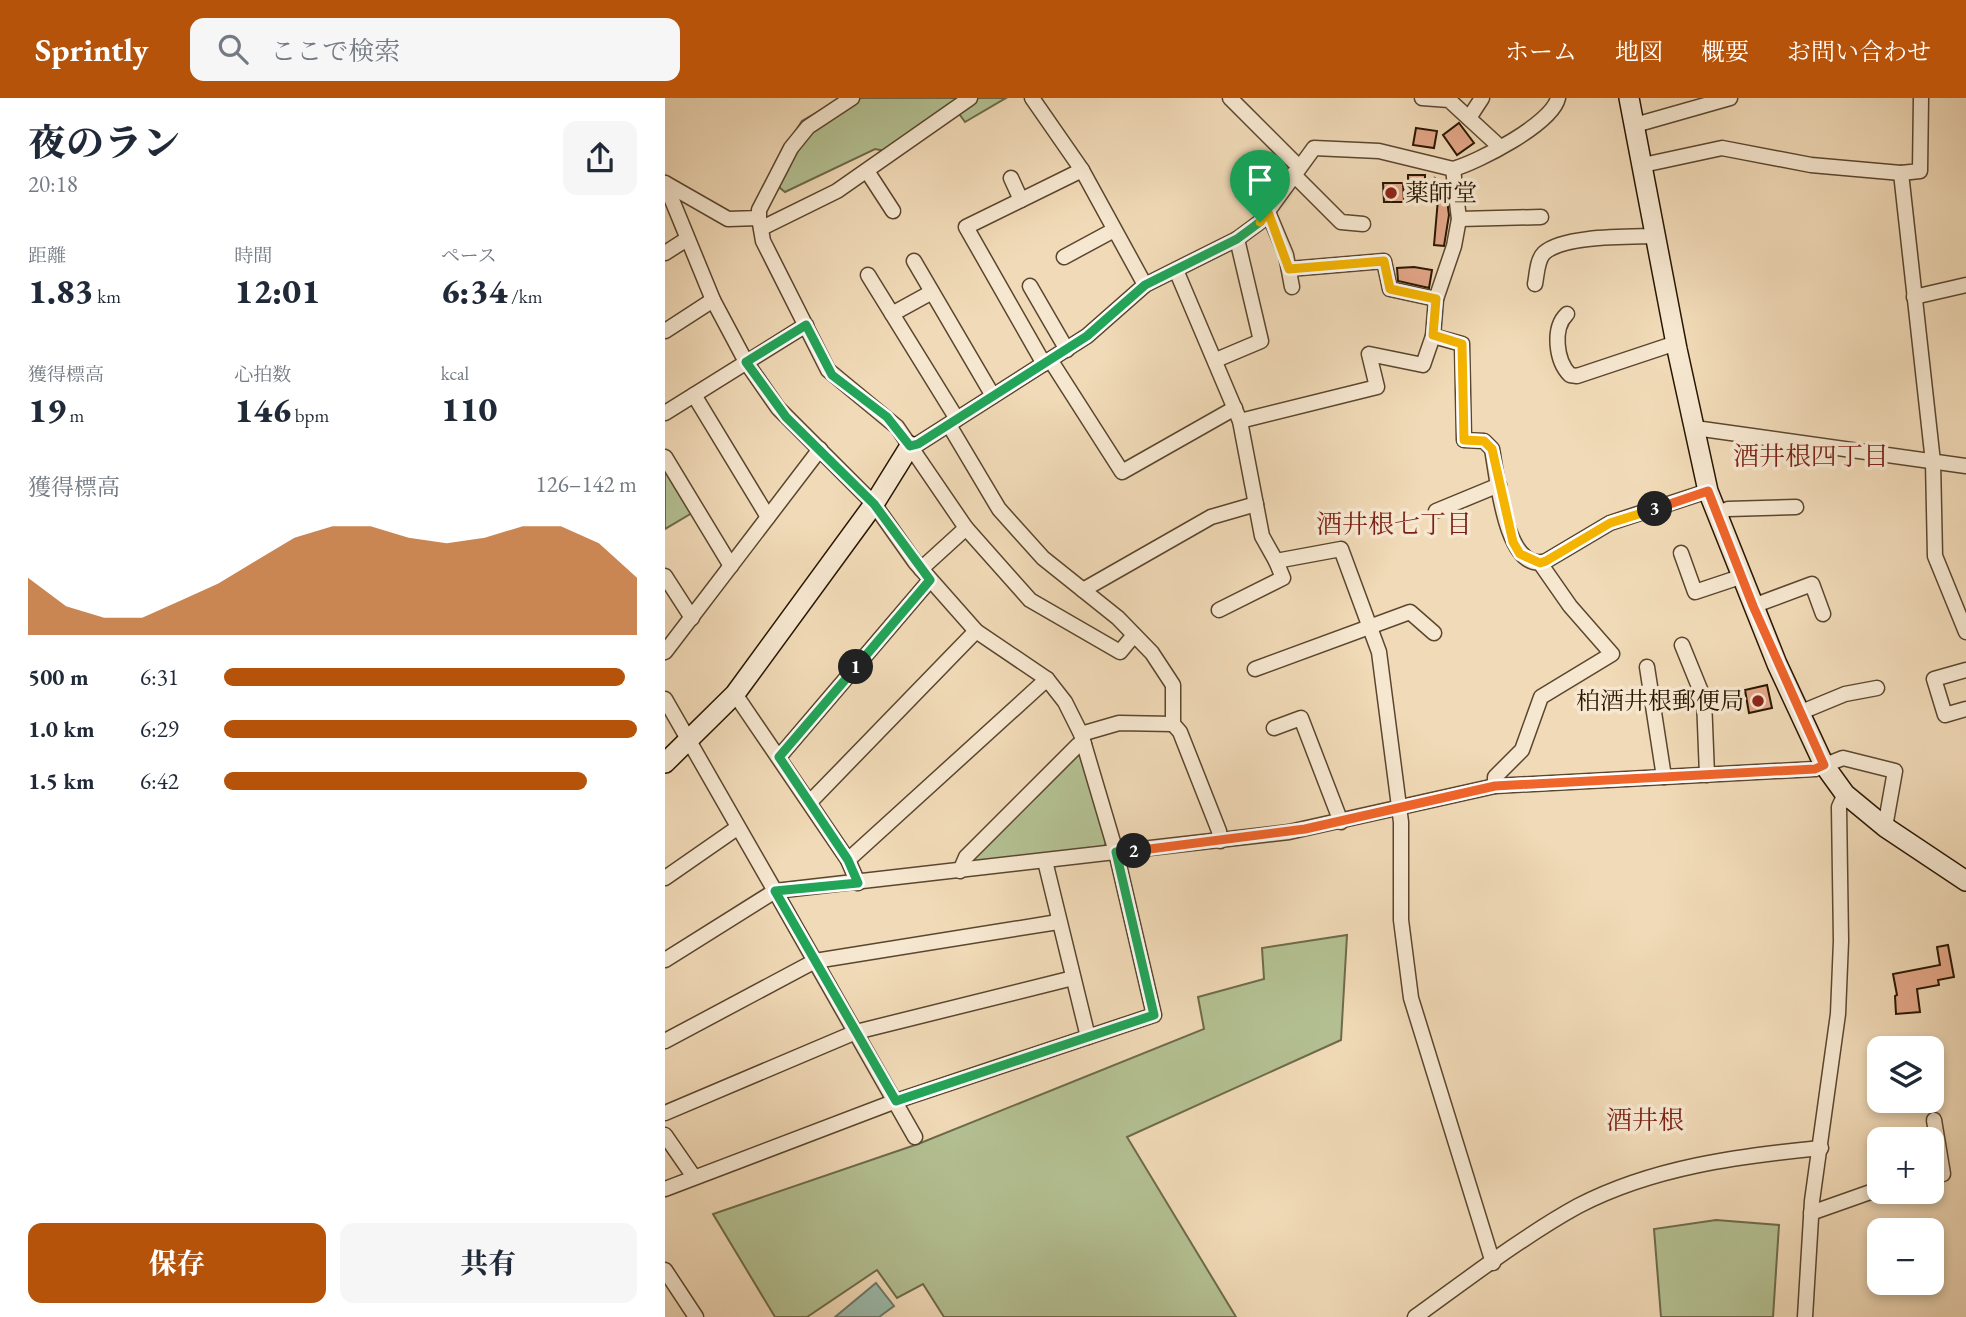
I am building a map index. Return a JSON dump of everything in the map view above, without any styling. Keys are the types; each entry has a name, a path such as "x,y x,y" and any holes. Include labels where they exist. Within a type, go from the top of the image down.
{"street":[{"path":"852,98 808,127 790,148 759,210 763,241 832,375 887,417 966,528 1030,600 1120,652 1134,635"},
{"path":"665,183 728,219 761,223 837,191 970,98"},
{"path":"1032,98 1082,170 1145,285"},
{"path":"1230,98 1341,222 1363,224"},
{"path":"1422,98 1449,100 1500,146"},
{"path":"1469,118 1482,98"},
{"path":"665,763 735,694 874,504 910,446 1067,350 1145,285 1237,239 1260,222 1307,154 1319,146 1379,150 1453,169 1500,146 1541,120 1558,98"},
{"path":"1629,98 1676,343 1708,491 1740,577 1824,765 1845,794 1885,827 1966,881"},
{"path":"1635,125 1730,98"},
{"path":"1643,165 1722,148 1811,165 1901,173 1920,172 1921,98"},
{"path":"1082,170 966,227 1048,363 1122,472 1237,414 1377,387 1369,354 1423,365 1433,335 1436,299 1454,246 1459,219 1453,169"},
{"path":"867,170 893,211"},
{"path":"1901,173 1933,462 1935,556 1966,632"},
{"path":"1011,178 1021,200"},
{"path":"665,183 713,300 746,362 778,408 874,504 926,575 976,631 1047,679 1065,702 1083,739 1116,852 1154,1015 896,1101 665,1189"},
{"path":"1268,212 1289,269 1292,286"},
{"path":"1459,219 1541,217"},
{"path":"1064,257 1114,230"},
{"path":"1535,284 1538,263 1542,254 1550,249 1583,240 1656,236"},
{"path":"665,253 687,239"},
{"path":"1216,360 1261,341 1237,239"},
{"path":"914,261 993,396"},
{"path":"1289,269 1384,261 1390,289 1436,299"},
{"path":"1176,270 1237,414 1262,536 1283,578 1219,610"},
{"path":"868,275 953,422 999,509 1043,558 1083,590 1152,653 1173,685 1173,724 1180,732 1219,831 1220,841"},
{"path":"1914,297 1966,285"},
{"path":"1030,286 1067,350"},
{"path":"892,314 932,292"},
{"path":"665,331 713,300"},
{"path":"1567,314 1559,322 1557,335 1564,367 1570,375 1577,376 1676,343"},
{"path":"665,413 806,325"},
{"path":"1433,335 1462,344 1464,440 1484,441 1492,449 1513,542 1520,554 1540,563 1570,606 1612,654 1541,697 1522,750 1495,776 1495,786"},
{"path":"694,395 768,517"},
{"path":"1695,428 1966,466"},
{"path":"665,652 820,449"},
{"path":"665,457 731,566"},
{"path":"1436,512 1499,485"},
{"path":"1540,563 1610,523 1708,491"},
{"path":"1083,590 1211,517 1256,504"},
{"path":"1717,514 1728,509 1796,507"},
{"path":"779,757 966,528"},
{"path":"1276,561 1341,550 1379,652 1399,809 1401,920 1411,998 1493,1263"},
{"path":"1681,553 1695,592 1740,577"},
{"path":"665,576 692,618"},
{"path":"1753,606 1812,584 1823,614"},
{"path":"1255,669 1410,612 1434,633"},
{"path":"810,803 976,631"},
{"path":"1682,645 1704,699 1707,775"},
{"path":"1647,667 1664,777"},
{"path":"1966,670 1934,679 1945,715 1966,709"},
{"path":"848,860 1047,679"},
{"path":"1800,713 1845,694 1877,688"},
{"path":"735,694 848,860 858,883"},
{"path":"665,699 915,1137"},
{"path":"1274,728 1301,718 1341,822"},
{"path":"960,870 967,858 1083,739 1119,723 1173,724"},
{"path":"665,960 775,891 1220,841 1341,822 1495,786 1815,769 1843,758 1895,771 1885,827"},
{"path":"1805,1317 1811,1213 1838,1014 1841,941 1839,807 1845,794"},
{"path":"665,878 737,828"},
{"path":"1045,861 1088,1037"},
{"path":"665,1041 815,961 1058,922"},
{"path":"665,1113 856,1032 1073,978"},
{"path":"1934,1120 1935,1127"},
{"path":"665,1135 694,1177"},
{"path":"1415,1317 1579,1206 1644,1180 1728,1157 1821,1147"},
{"path":"1811,1213 1867,1193"},
{"path":"665,1270 696,1317"}],"path":[{"path":"1405,193 1426,192 1434,178"}],"green space":[{"path":"842,98 1006,98 965,122 952,104 885,151 875,149 785,192 780,188 775,163 802,121"},
{"path":"665,468 692,513 665,529"},
{"path":"1081,755 1106,843 1103,848 972,862 972,859"},
{"path":"1347,935 1341,1040 1127,1137 1236,1317 944,1317 923,1284 897,1298 877,1270 807,1317 775,1317 713,1214 918,1144 1204,1029 1198,997 1264,979 1262,948"},
{"path":"1716,1220 1779,1225 1773,1317 1661,1317 1654,1229"}],"shaded area":[{"path":"876,1283 894,1306 879,1317 835,1317"}],"building":[{"path":"1459,123 1474,143 1457,155 1443,135"},
{"path":"1416,128 1437,131 1434,148 1413,145"},
{"path":"1408,175 1425,175 1425,190 1408,189"},
{"path":"1383,183 1403,183 1404,202 1384,202"},
{"path":"1438,199 1447,200 1449,215 1444,246 1434,245"},
{"path":"1397,268 1432,270 1429,288 1398,281"},
{"path":"1767,685 1772,708 1749,713 1745,690"},
{"path":"1948,945 1954,977 1938,980 1939,985 1917,989 1920,1012 1896,1014 1897,995 1893,974 1940,965 1937,947"}],"place":[{"name":"薬師堂","path":"1391,193"},
{"name":"柏酒井根郵便局","path":"1758,701"}],"district":[{"name":"酒井根四丁目","path":"1811,456"},
{"name":"酒井根七丁目","path":"1394,524"},
{"name":"酒井根","path":"1645,1120"}],"route":[{"path":"1268,212 1289,269 1384,261 1390,289 1436,299 1433,335 1462,344 1464,440 1484,441 1492,449 1507,529 1520,554 1540,563 1546,561 1610,523 1708,491 1732,557 1824,765 1815,769 1495,786 1289,832 1116,852 1154,1015 896,1101 775,891 858,883 848,860 779,757 930,580 874,504 786,417 746,362 806,325 832,375 887,417 910,446 918,444 1087,336 1145,285 1237,239 1260,222 1268,212"}]}
